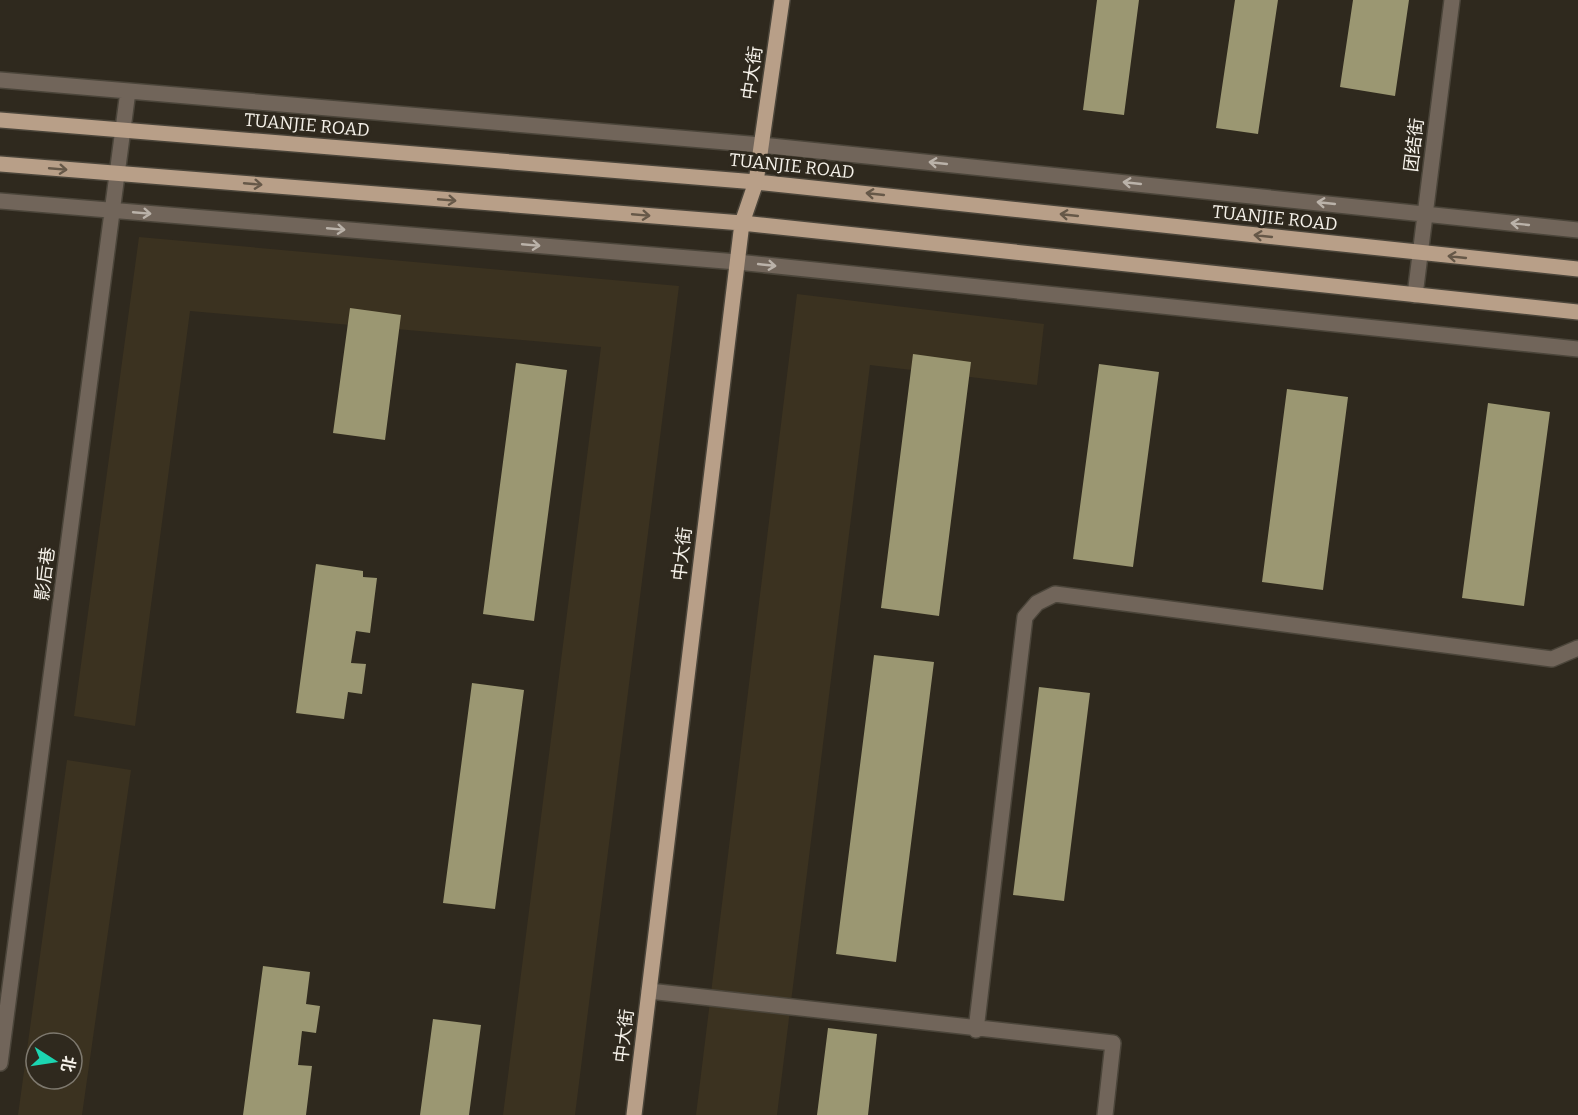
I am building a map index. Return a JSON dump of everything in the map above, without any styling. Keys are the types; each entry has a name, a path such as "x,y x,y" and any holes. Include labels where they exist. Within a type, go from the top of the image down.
{"main road":[{"name":"中大街","path":"634,1115 742,223 756,182 782,0"},
{"name":"TUANJIE ROAD","path":"0,120 756,182 1578,269"},
{"path":"0,164 742,223 1578,312"}],"street":[{"name":"团结街","path":"1415,296 1452,0"},
{"path":"0,80 761,145 1578,230"},
{"name":"影后巷","path":"0,1063 128,91"},
{"path":"0,201 738,262 1578,349"},
{"path":"976,1030 1025,617 1037,603 1055,594 1552,658 1578,648"},
{"path":"649,991 976,1030 1113,1043 1105,1115"}],"shaded area":[{"path":"139,237 679,286 575,1115 503,1115 601,347 190,311 135,726 74,716"},
{"path":"797,294 1044,324 1037,385 870,365 777,1115 696,1115"},
{"path":"67,760 131,770 82,1115 18,1115 24,1072 24,1091 84,1091 84,1031 30,1031"}],"building":[{"path":"1097,0 1139,0 1124,115 1083,110"},
{"path":"1235,0 1278,0 1258,134 1216,128"},
{"path":"1353,0 1409,0 1395,96 1340,87"},
{"path":"350,308 401,315 385,440 333,433"},
{"path":"913,354 971,362 939,616 881,608"},
{"path":"516,363 567,370 534,621 483,614"},
{"path":"1099,364 1159,372 1133,567 1073,559"},
{"path":"1287,389 1348,397 1323,590 1262,582"},
{"path":"1488,403 1550,412 1524,606 1462,598"},
{"path":"316,564 363,571 363,577 377,578 370,633 356,631 351,663 366,664 362,694 348,692 344,719 296,713"},
{"path":"874,655 934,662 896,962 836,954"},
{"path":"472,683 524,690 495,909 443,903"},
{"path":"1039,687 1090,693 1064,901 1013,895"},
{"path":"263,966 310,972 306,1004 320,1006 316,1033 302,1031 298,1065 312,1066 306,1115 243,1115"},
{"path":"433,1019 481,1025 469,1115 420,1115"},
{"path":"828,1028 877,1034 868,1115 817,1115"}]}
